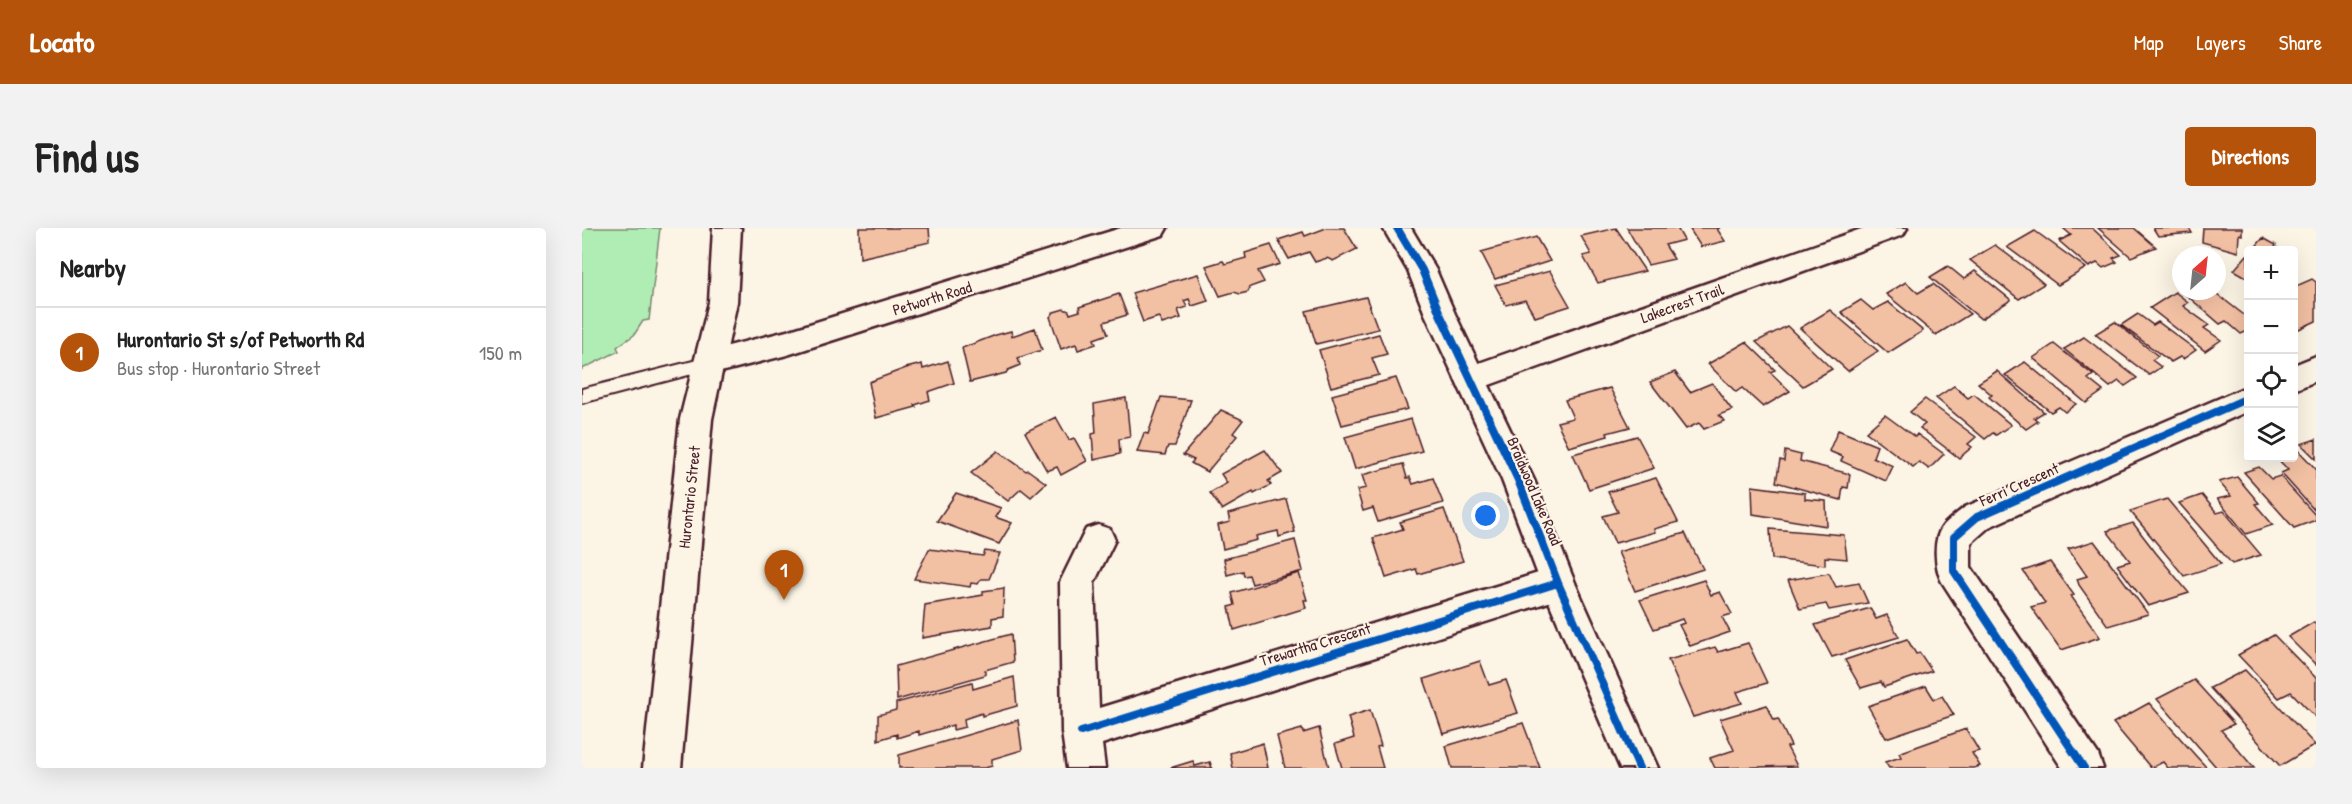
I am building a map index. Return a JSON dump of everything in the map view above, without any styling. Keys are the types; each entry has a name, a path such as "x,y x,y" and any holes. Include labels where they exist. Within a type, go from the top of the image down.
{"street":[{"name":"Hurontario Street","path":"662,768 696,419 723,302 727,228"},
{"name":"Petworth Road","path":"709,363 799,339 1153,228"},
{"name":"Braidwood Lake Road","path":"1397,228 1422,270 1518,480 1558,583 1639,768"},
{"name":"Lakecrest Trail","path":"1470,379 1893,228"},
{"path":"2298,376 2316,368"},
{"name":"Ferri Crescent","path":"2084,768 1954,571 1954,537 1977,517 2244,400"},
{"path":"1086,768 1081,732 1077,582 1098,540"},
{"name":"Trewartha Crescent","path":"1081,732 1558,583"}],"lane":[{"path":"582,396 709,363"}],"green space":[{"path":"582,228 660,228 649,320 643,321 634,335 617,347 619,351 582,369"}],"building":[{"path":"859,228 929,228 930,242 860,258"},
{"path":"1326,228 1344,228 1357,249 1333,261 1327,258 1315,262 1309,252 1289,259 1278,240 1303,232 1305,236"},
{"path":"1616,228 1645,271 1598,283 1583,256 1591,254 1581,236"},
{"path":"1627,228 1677,228 1684,240 1665,245 1674,259 1648,265"},
{"path":"1689,228 1720,228 1717,229 1725,241 1701,247"},
{"path":"2063,228 2092,228 2121,255 2113,258 2117,262 2103,268 2097,263 2089,267 2059,241 2071,235"},
{"path":"2098,228 2134,228 2156,247 2131,257"},
{"path":"2153,228 2189,228 2192,233 2158,236"},
{"path":"2203,228 2242,228 2242,235 2239,234 2238,252 2226,249 2226,246 2202,242"},
{"path":"2035,231 2086,268 2058,285 2007,247"},
{"path":"1536,237 1550,261 1495,279 1481,252"},
{"path":"2263,238 2276,245 2276,246 2256,246"},
{"path":"1271,245 1280,264 1258,271 1264,282 1250,287 1248,292 1240,294 1234,292 1220,296 1206,266 1246,258 1245,253"},
{"path":"1995,245 2044,284 2019,299 1970,260"},
{"path":"2244,258 2244,276 2234,270"},
{"path":"1948,266 1964,279 1975,271 2011,300 1981,319 1930,277"},
{"path":"1550,271 1570,306 1535,317 1525,300 1506,305 1495,285"},
{"path":"1198,274 1208,301 1192,306 1189,299 1184,301 1187,307 1178,310 1181,318 1162,324 1159,317 1143,322 1132,293"},
{"path":"2312,279 2316,282 2316,321 2299,329 2298,328 2298,285"},
{"path":"1906,282 1918,293 1933,284 1970,314 1936,335 1886,294"},
{"path":"1119,294 1127,315 1104,322 1108,334 1094,339 1096,344 1078,350 1076,344 1061,349 1050,317 1054,312 1064,309 1070,314 1080,311 1079,307"},
{"path":"2172,294 2172,300 2188,302 2183,306 2209,325 2204,328 2221,340 2205,351 2150,308"},
{"path":"1366,297 1378,329 1316,344 1306,311"},
{"path":"1861,300 1873,310 1888,302 1923,331 1888,353 1841,312"},
{"path":"2192,300 2225,300 2244,315 2244,333 2241,334 2226,321 2220,324"},
{"path":"1830,310 1878,351 1848,371 1800,328"},
{"path":"2138,314 2153,325 2158,322 2196,350 2183,359 2180,357 2171,362 2121,325"},
{"path":"2115,322 2158,356 2152,360 2161,367 2149,375 2095,334"},
{"path":"1787,326 1832,369 1803,386 1756,342"},
{"path":"1035,328 1042,350 1018,358 1020,365 1006,373 970,382 962,348 996,335 1011,331 1012,336"},
{"path":"1379,334 1387,354 1372,358 1379,375 1331,387 1319,350"},
{"path":"2084,337 2137,378 2125,386 2119,381 2110,387 2064,349"},
{"path":"1746,342 1775,370 1770,372 1790,391 1763,407 1742,388 1736,392 1708,364"},
{"path":"2054,344 2093,375 2088,379 2103,391 2086,403 2033,358"},
{"path":"948,361 954,383 928,392 930,400 915,405 916,407 876,418 869,382 906,368 922,364 923,369"},
{"path":"2025,362 2076,404 2065,412 2059,407 2051,412 2005,375"},
{"path":"1997,371 2044,412 2034,418 2038,421 2026,429 1989,397 1992,395 1978,383"},
{"path":"1675,372 1690,392 1712,383 1732,410 1719,415 1724,421 1704,429 1699,423 1686,429 1650,382"},
{"path":"1396,378 1408,409 1342,425 1332,395"},
{"path":"1954,386 1968,398 1974,394 2011,425 1985,439 1936,398"},
{"path":"1610,388 1630,427 1569,447 1557,422 1573,418 1565,400"},
{"path":"1161,397 1191,400 1175,446 1168,446 1165,455 1137,452 1144,433 1148,434"},
{"path":"1126,398 1130,437 1119,439 1120,454 1094,460 1092,434 1096,433 1094,404"},
{"path":"1925,399 1976,437 1968,444 1972,447 1959,458 1920,428 1925,424 1910,412"},
{"path":"1221,410 1243,420 1233,433 1237,436 1207,472 1191,463 1194,460 1183,455"},
{"path":"1885,415 1915,437 1917,434 1944,454 1929,469 1919,462 1913,467 1866,432"},
{"path":"1056,417 1069,440 1074,438 1087,461 1061,475 1057,467 1047,471 1025,432"},
{"path":"1411,419 1422,451 1355,469 1345,437"},
{"path":"1838,430 1877,446 1873,457 1893,466 1886,481 1841,461 1843,457 1829,451"},
{"path":"1637,436 1654,468 1589,489 1573,454"},
{"path":"2316,439 2316,459 2301,444"},
{"path":"1265,450 1282,473 1268,481 1271,485 1254,494 1253,492 1222,510 1210,493 1227,483 1221,474"},
{"path":"2298,450 2316,469 2316,512 2281,473 2288,470 2281,462 2298,462"},
{"path":"998,451 1046,483 1031,497 1021,489 1008,501 971,473"},
{"path":"1785,451 1801,455 1800,461 1850,474 1848,488 1843,487 1841,500 1776,482 1780,460 1784,461"},
{"path":"1403,464 1407,478 1410,477 1413,484 1433,478 1443,503 1378,522 1373,508 1363,511 1357,490 1366,488 1362,475"},
{"path":"2259,467 2271,479 2280,476 2316,516 2316,520 2294,528 2244,472"},
{"path":"2237,477 2259,503 2255,504 2273,525 2246,534 2217,499 2231,496 2219,482"},
{"path":"1656,478 1678,522 1654,529 1655,532 1615,543 1603,516 1618,512 1608,492"},
{"path":"1752,486 1805,493 1805,499 1826,501 1827,526 1753,514"},
{"path":"956,493 1001,508 995,517 1012,523 999,544 937,521"},
{"path":"2202,495 2217,513 2224,511 2261,555 2232,564 2179,503"},
{"path":"1286,499 1295,532 1279,537 1278,531 1256,536 1257,540 1223,549 1218,525 1230,522 1228,514"},
{"path":"2167,499 2221,564 2184,576 2130,511"},
{"path":"1444,509 1463,561 1418,574 1416,569 1386,578 1373,538 1403,529 1400,522"},
{"path":"2133,523 2189,593 2148,606 2117,565 2130,561 2107,531"},
{"path":"1770,529 1844,535 1847,559 1825,557 1825,565 1772,559"},
{"path":"1685,533 1703,569 1635,591 1618,552"},
{"path":"1295,540 1303,571 1252,584 1249,575 1244,576 1243,571 1227,575 1224,559"},
{"path":"2094,541 2148,614 2108,626 2079,585 2077,579 2087,576 2068,549"},
{"path":"929,549 983,556 985,551 1000,553 989,579 981,579 978,584 971,583 970,587 914,579"},
{"path":"2050,562 2100,637 2061,650 2031,607 2045,603 2023,571"},
{"path":"1299,573 1307,600 1304,600 1306,608 1234,630 1229,607 1235,605 1232,593"},
{"path":"1829,573 1836,587 1859,583 1868,603 1829,610 1826,604 1800,609 1788,580"},
{"path":"1704,580 1711,595 1720,592 1732,614 1722,617 1730,632 1690,646 1679,625 1684,623 1682,619 1654,629 1640,600"},
{"path":"1004,588 1003,616 992,618 992,626 922,638 925,605 983,595 983,591"},
{"path":"1870,608 1876,619 1887,615 1899,637 1832,657 1815,625"},
{"path":"2314,622 2316,625 2316,665 2288,637"},
{"path":"1011,634 1013,662 985,670 985,675 897,700 896,666"},
{"path":"2274,635 2316,678 2316,718 2291,692 2279,698 2238,655"},
{"path":"1907,639 1916,654 1920,653 1932,671 1884,687 1881,682 1861,688 1845,660"},
{"path":"1748,643 1767,683 1737,692 1742,703 1693,717 1668,660 1715,647 1718,652"},
{"path":"1480,661 1489,685 1506,680 1518,713 1443,734 1424,679"},
{"path":"2245,670 2315,745 2280,766 2210,688"},
{"path":"1014,677 1017,706 964,719 965,727 953,730 953,725 919,735 919,731 897,738 897,734 878,740 878,715 896,710 896,703 972,682 973,689"},
{"path":"2194,680 2234,724 2221,730 2254,768 2217,768 2157,699"},
{"path":"1926,686 1934,699 1942,696 1954,715 1886,738 1868,706"},
{"path":"2149,703 2207,768 2168,768 2163,762 2151,768 2113,723"},
{"path":"1767,705 1774,720 1778,719 1791,746 1787,747 1797,766 1715,768 1710,758 1734,750 1720,719"},
{"path":"1370,710 1381,746 1377,747 1383,768 1342,768 1335,744 1354,738 1348,717"},
{"path":"1018,720 1022,750 992,759 992,766 985,768 899,768 899,755"},
{"path":"1523,723 1540,768 1452,768 1446,746"},
{"path":"1319,728 1329,768 1285,768 1277,736 1302,729 1303,733"},
{"path":"1966,729 1979,751 1972,753 1980,766 1974,768 1889,768 1885,762 1901,757 1899,753"},
{"path":"1263,743 1268,768 1233,768 1230,753"},
{"path":"1193,761 1195,766 1210,762 1212,768 1170,768"}],"cycle path":[{"path":"1397,228 1422,270 1440,314 1518,480 1558,583 1639,768"},
{"path":"2084,768 1954,571 1954,537 1977,517 2244,400"},
{"path":"1081,732 1558,583"}],"place":[{"name":"Hurontario St s/of Petworth Rd","path":"784,600"}]}
